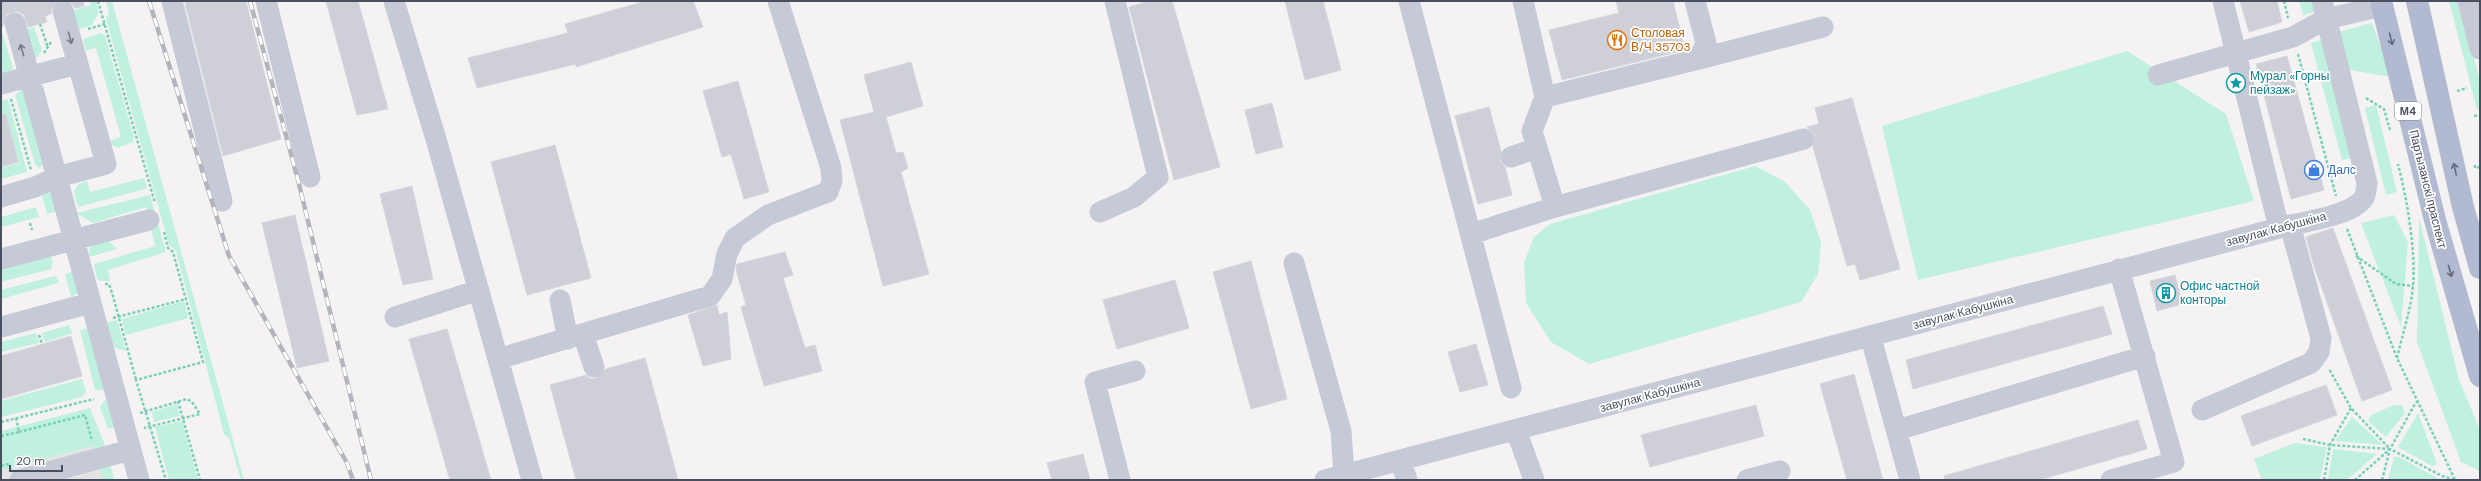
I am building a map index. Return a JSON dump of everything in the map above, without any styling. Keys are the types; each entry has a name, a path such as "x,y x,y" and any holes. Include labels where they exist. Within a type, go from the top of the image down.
{"main road":[{"path":"2417,1 2463,207 2480,268"},
{"path":"2382,3 2404,5 2424,31"},
{"name":"Партызанскі праспект","path":"2382,3 2435,220 2480,376"}],"street":[{"path":"172,1 222,201"},
{"path":"266,1 310,177"},
{"path":"394,1 479,290 532,480"},
{"path":"498,359 710,296 722,279 727,254 735,238 768,215 828,192 832,181 831,168 778,1"},
{"path":"1100,212 1134,196 1158,177 1115,1"},
{"path":"1409,1 1511,388"},
{"path":"1523,1 1545,97 1532,131 1555,207"},
{"path":"1695,1 1706,44 1699,59"},
{"path":"2202,410 2311,363 2319,352 2321,338 2285,227 2235,52 2223,1"},
{"path":"2468,1 2480,49"},
{"path":"2158,75 2235,52 2293,37 2324,10 2382,3"},
{"name":"завулак Кабушкіна","path":"1335,477 1871,338 2119,269 2341,212 2359,203 2366,193 2367,183 2324,10"},
{"path":"1,197 35,187 57,177 106,164 63,11"},
{"path":"15,23 139,480"},
{"path":"1545,97 1823,27"},
{"path":"5,90 30,77 77,64"},
{"path":"1471,234 1555,207 1804,139"},
{"path":"1511,157 1536,148"},
{"path":"1,259 156,219"},
{"path":"1294,263 1341,431 1335,477"},
{"path":"2111,480 2175,471 2145,356 2119,269"},
{"path":"396,317 479,290"},
{"path":"560,300 576,336 594,367"},
{"path":"1,327 93,313"},
{"path":"1871,338 1910,480"},
{"path":"1897,430 2145,356"},
{"path":"1120,480 1095,382 1135,371"},
{"path":"1516,430 1534,480"},
{"path":"18,471 130,450"},
{"path":"1400,460 1407,480"},
{"path":"1747,480 1780,471"}],"path":[{"path":"98,1 156,219 168,248 173,252 203,362 136,380"},
{"path":"2284,1 2341,212 2355,256 2397,358 2455,480"},
{"path":"2457,90 2467,88"},
{"path":"5,90 35,187"},
{"path":"2384,109 2390,130"},
{"path":"2474,116 2480,115"},
{"path":"2397,358 2413,286 2410,233 2404,188 2398,164"},
{"path":"2475,168 2480,167"},
{"path":"30,223 32,230"},
{"path":"2355,256 2396,284 2413,286"},
{"path":"113,296 166,480"},
{"path":"93,313 119,316 186,298"},
{"path":"2319,352 2351,408 2390,449 2442,476 2455,480"},
{"path":"1,422 94,399"},
{"path":"139,415 146,409 187,399 192,402 200,414 183,418"},
{"path":"178,401 200,480"},
{"path":"2382,480 2390,449 2417,402"},
{"path":"2324,480 2330,445 2351,408"},
{"path":"1,436 85,415 92,442 85,444"},
{"path":"16,418 19,432"},
{"path":"2303,439 2330,445 2390,449"},
{"path":"2355,480 2390,449"},
{"path":"1,466 18,471"}],"shaded area":[{"path":"93,446 103,480 1,480 1,471"}],"green space":[{"path":"90,1 96,1 99,12 92,25 76,30 71,11 91,5"},
{"path":"106,1 112,1 244,480 241,480 229,438 224,434 176,251 169,245 106,19 109,14"},
{"path":"2299,1 2315,1 2318,11 2303,15"},
{"path":"2449,1 2459,1 2480,81 2480,109 2477,110"},
{"path":"2372,23 2392,77 2349,70 2338,32"},
{"path":"34,27 42,50 36,59 34,59 25,30"},
{"path":"1,29 13,68 8,76 1,78"},
{"path":"101,33 105,36 134,137 133,142 117,148 107,142 121,137 96,48 86,50 83,39"},
{"path":"2324,39 2355,157 2342,160 2311,43"},
{"path":"2127,51 2226,114 2254,201 1918,280 1882,126"},
{"path":"22,89 45,163 39,168 35,164 15,95"},
{"path":"8,99 27,172 1,179 1,168 19,163 8,123 1,124 1,101"},
{"path":"2376,105 2397,192 2386,195 2365,108"},
{"path":"1755,166 1785,182 1810,210 1821,242 1818,274 1801,302 1589,364 1551,342 1526,303 1524,262 1534,237 1550,224"},
{"path":"144,178 147,186 145,189 78,207 74,191 79,184 87,181 90,192"},
{"path":"46,189 50,193 58,211 47,214 42,195"},
{"path":"150,195 166,252 108,270 110,281 100,281 97,279 94,264 155,246 146,207 93,223 76,213"},
{"path":"36,207 39,217 1,227 1,217"},
{"path":"2394,215 2408,242 2401,327 2361,223"},
{"path":"2419,217 2459,380 2480,430 2480,475 2478,470 2461,462 2417,342"},
{"path":"104,240 110,242 117,249 89,257 89,249 93,245"},
{"path":"50,255 53,261 51,269 1,282 1,268"},
{"path":"75,271 79,289 77,294 71,297 65,274"},
{"path":"55,276 59,282 55,284 1,299 1,290"},
{"path":"184,301 188,318 126,335 122,319"},
{"path":"117,320 126,351 113,347 104,323"},
{"path":"69,325 73,333 45,342 42,333"},
{"path":"90,328 106,390 95,390 80,330"},
{"path":"36,333 39,343 1,352 1,342"},
{"path":"82,379 86,391 82,397 1,417 1,401"},
{"path":"108,400 117,426 108,429 100,407 104,401"},
{"path":"177,404 180,416 154,422 152,412"},
{"path":"2394,405 2402,405 2405,413 2386,437 2368,421 2371,415"},
{"path":"90,408 106,448 94,451 93,446 1,471 1,431"},
{"path":"2418,413 2437,464 2432,466 2398,447"},
{"path":"2352,417 2383,445 2335,441"},
{"path":"182,421 198,480 169,480 155,427"},
{"path":"2295,443 2327,447 2320,480 2262,480 2254,459"},
{"path":"2333,449 2377,454 2347,480 2328,480"},
{"path":"2394,457 2399,457 2441,480 2388,480"},
{"path":"110,464 114,480 103,480 99,467"}],"building":[{"path":"1,1 57,1 52,8 51,14 45,16 47,22 28,27 24,15 18,11 7,14 3,26 1,27"},
{"path":"69,1 83,1 84,6 75,8"},
{"path":"195,1 246,1 281,139 223,156 185,3"},
{"path":"326,1 358,1 388,109 357,115"},
{"path":"646,1 693,1 703,27 576,67 576,64 477,88 468,58 568,33 565,24"},
{"path":"1149,1 1172,1 1220,167 1174,180 1129,7"},
{"path":"1285,1 1323,1 1341,70 1305,80"},
{"name":"Столовая В/Ч 35703","path":"1616,1 1673,1 1685,50 1562,80 1549,30 1619,13"},
{"path":"2240,1 2277,1 2282,22 2249,32"},
{"path":"2287,56 2324,190 2291,199 2256,64"},
{"path":"911,62 923,106 886,117 896,153 903,152 908,168 901,172 929,274 883,286 840,120 874,112 864,75"},
{"path":"738,81 769,192 744,199 731,154 722,157 703,91"},
{"path":"1852,98 1900,269 1860,280 1855,264 1847,266 1813,147 1815,135 1807,127 1819,124 1815,108"},
{"path":"1272,103 1283,147 1256,154 1245,110"},
{"path":"1489,107 1501,151 1500,161 1505,167 1512,195 1478,204 1455,116"},
{"path":"6,114 18,162 1,167 1,115"},
{"path":"555,145 591,278 527,295 491,162"},
{"path":"412,186 433,279 403,285 380,194"},
{"path":"295,215 329,361 297,368 262,223"},
{"path":"2333,228 2392,390 2362,401 2314,266 2306,237"},
{"path":"785,252 793,275 783,278 805,348 815,345 822,371 764,386 741,307 746,305 736,270 737,264"},
{"path":"1251,261 1287,399 1251,409 1213,272"},
{"name":"Офис частной конторы","path":"2175,275 2182,304 2157,311 2150,281"},
{"path":"1175,280 1189,328 1117,349 1103,300"},
{"path":"717,305 719,315 727,312 731,359 703,366 688,315"},
{"path":"2103,306 2112,334 1913,389 1906,360"},
{"path":"447,329 491,480 450,480 409,339"},
{"path":"71,336 82,376 1,399 1,356"},
{"path":"1476,344 1488,385 1460,392 1448,352"},
{"path":"645,358 678,480 576,480 550,385 586,375 591,379 597,378 606,369"},
{"path":"1854,374 1883,480 1847,480 1820,384"},
{"path":"2326,385 2337,415 2252,446 2241,416"},
{"path":"1756,405 1764,436 1650,467 1641,435"},
{"path":"2138,420 2147,449 2039,480 1945,480 1944,476"},
{"path":"1083,454 1090,480 1052,480 1047,463"}],"railway":[{"path":"149,1 229,256 347,463 353,480"},
{"path":"250,1 298,180 371,480"}],"place":[{"name":"Столовая В/Ч 35703","path":"1617,40"},
{"name":"Мурал «Горны пейзаж»","path":"2236,83"},
{"name":"Далс","path":"2314,170"},
{"name":"Офис частной конторы","path":"2166,293"}]}
